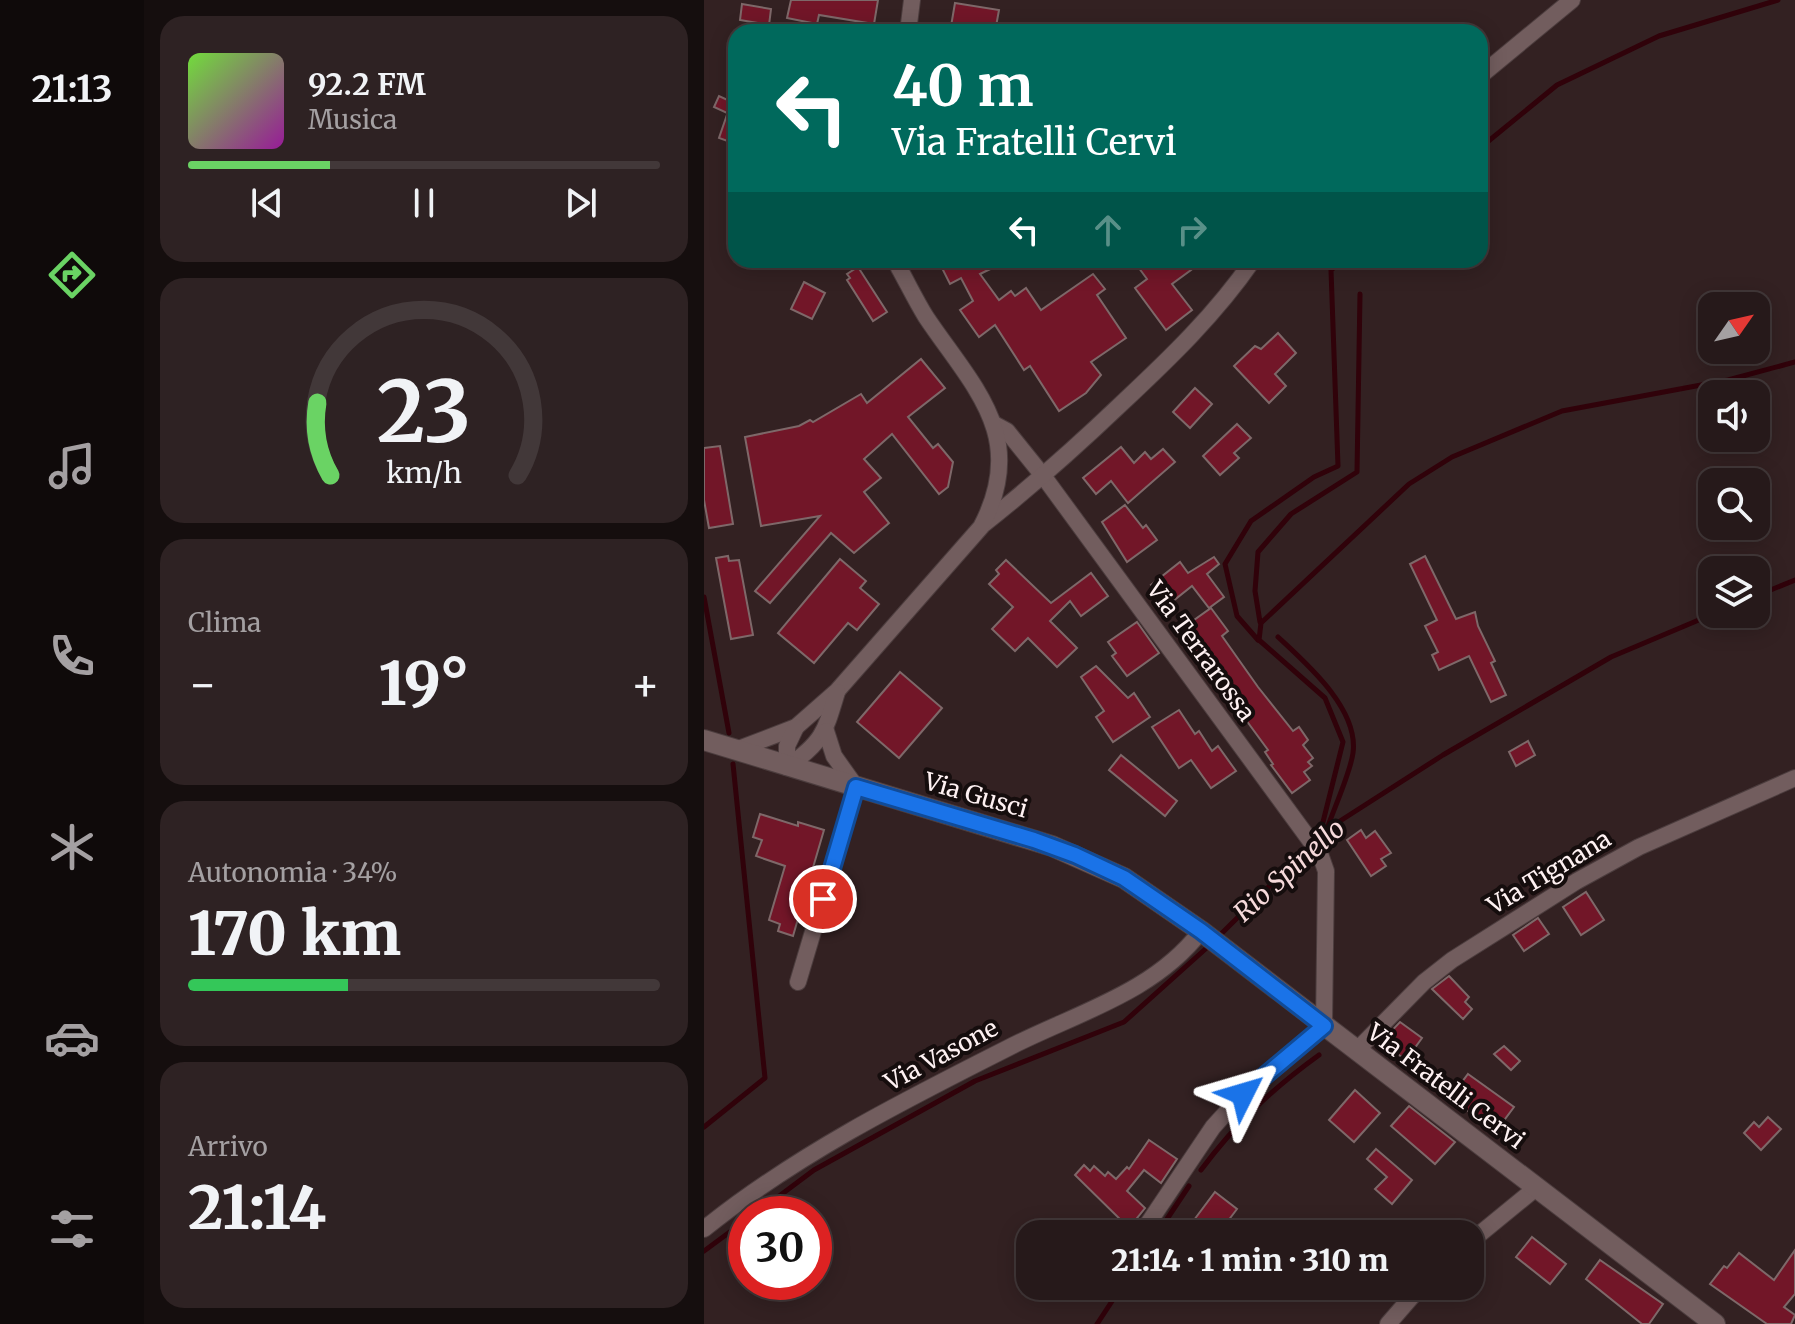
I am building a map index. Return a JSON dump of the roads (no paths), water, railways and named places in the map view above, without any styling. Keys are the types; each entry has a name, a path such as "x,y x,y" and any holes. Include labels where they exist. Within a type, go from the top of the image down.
{"street":[{"path":"909,24 912,0"},
{"path":"1488,69 1572,0"},
{"path":"901,268 924,315 981,394 994,424 999,463 996,494 981,527"},
{"path":"736,750 796,727 837,691 981,527 1044,477 1173,355 1228,297 1248,268"},
{"name":"Via Terrarossa","path":"994,424 1007,431 1044,477 1320,854 1327,885 1324,1026"},
{"path":"787,767 811,751 826,731 837,691"},
{"path":"787,767 787,746 796,727"},
{"path":"798,982 856,787 834,756 826,731"},
{"name":"Via Gusci","path":"704,740 1034,840 1086,859 1124,878 1207,937"},
{"name":"Via Tignana","path":"1356,1051 1424,982 1452,960 1577,881 1639,847 1795,778"},
{"name":"Via Fratelli Cervi","path":"1207,937 1715,1324"},
{"name":"Via Vasone","path":"704,1229 763,1184 888,1110 1023,1039 1083,1015 1132,990 1207,937"},
{"path":"1150,1220 1213,1127 1243,1094 1324,1026"},
{"path":"1484,1231 1536,1188"},
{"path":"1388,1324 1409,1300"}],"waterway":[{"path":"1488,141 1557,85 1659,36 1778,0"},
{"path":"1258,640 1237,616 1225,564 1251,521 1314,477 1338,466 1331,270 1334,268"},
{"path":"1260,622 1255,591 1258,552 1291,514 1357,472 1360,294"},
{"path":"1319,838 1343,742 1325,698 1259,640 1261,623 1409,484 1452,457 1562,411 1728,380 1795,362"},
{"name":"Rio Spinello","path":"1770,590 1795,580"},
{"path":"704,597 729,733"},
{"name":"Rio Spinello","path":"1218,937 1326,830 1443,755 1611,657 1698,620"},
{"path":"1278,637 1329,689 1340,704 1353,736 1351,761 1327,829"},
{"path":"704,1127 765,1078 733,764"},
{"name":"Rio Spinello","path":"779,1196 814,1170 975,1081 1124,1022 1211,944"},
{"path":"1201,1170 1256,1108 1319,1055"},
{"path":"1166,1220 1189,1186"},
{"name":"Rio Spinello","path":"704,1251 728,1233"},
{"path":"1097,1324 1113,1300"}]}
